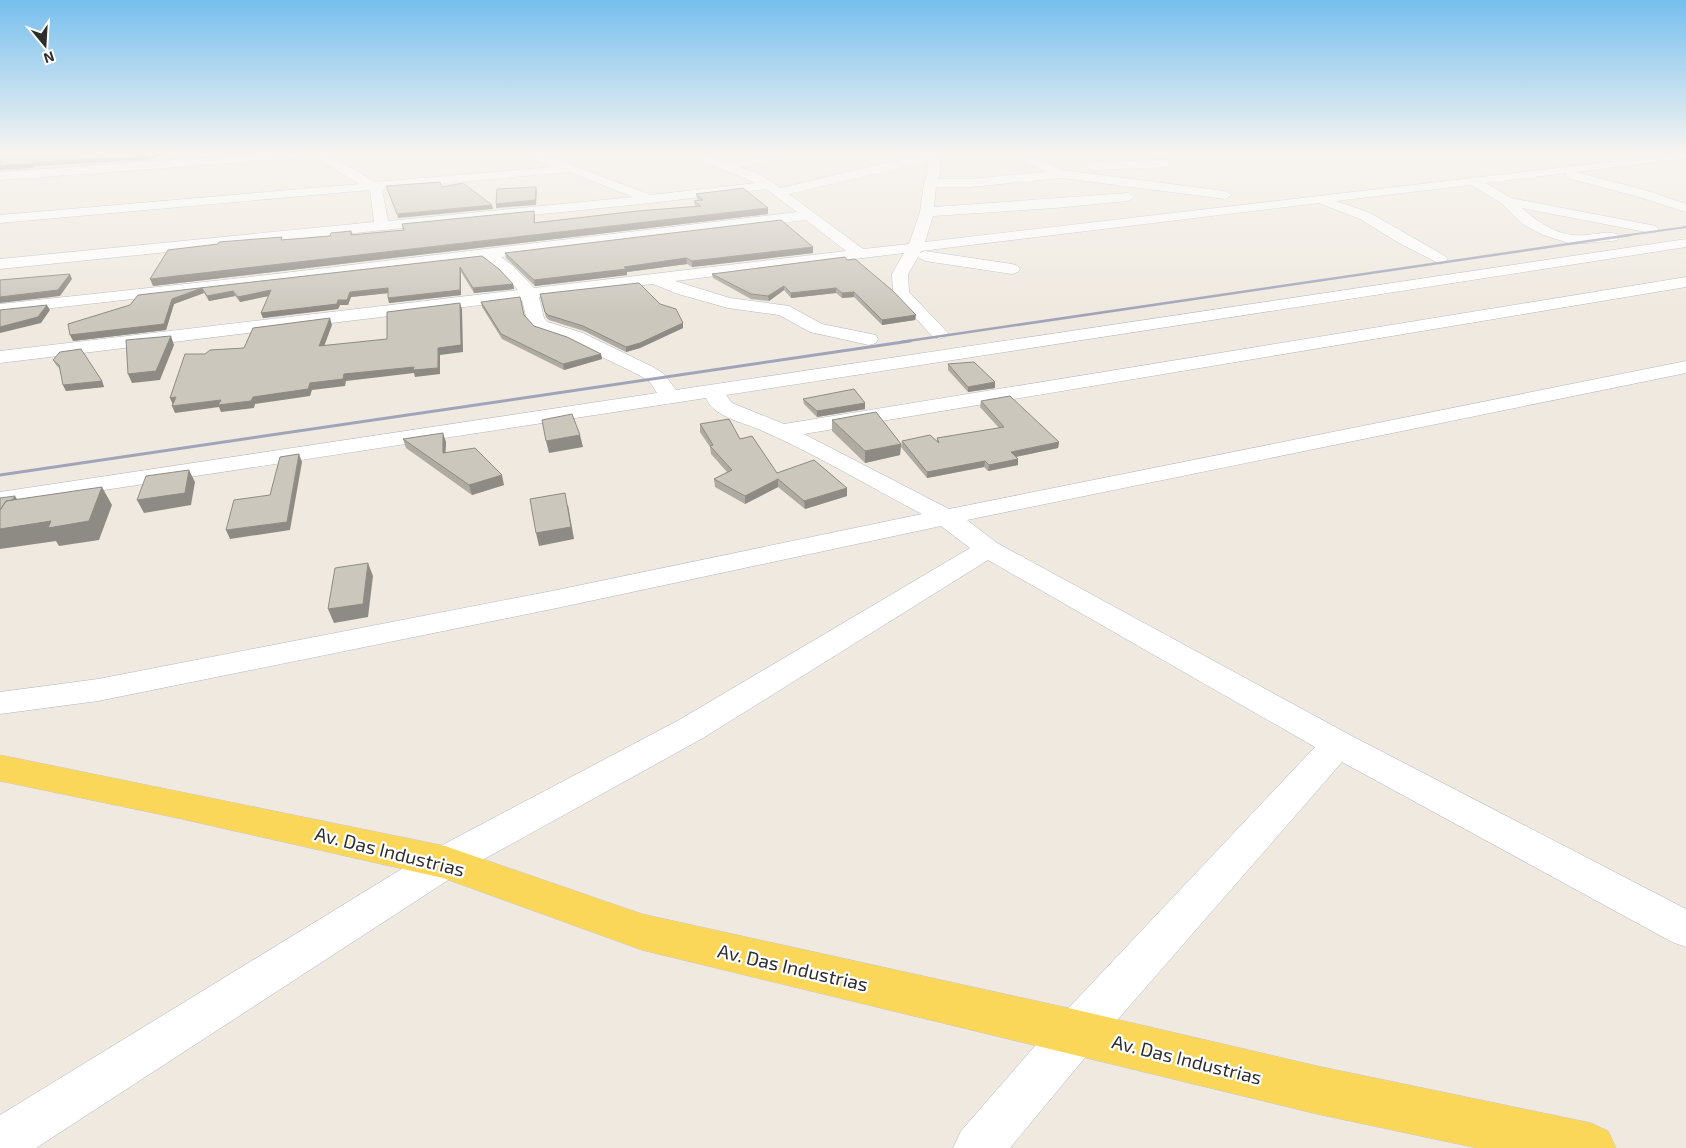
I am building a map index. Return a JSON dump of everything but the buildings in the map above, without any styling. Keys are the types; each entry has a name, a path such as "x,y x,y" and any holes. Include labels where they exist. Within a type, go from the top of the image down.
{"main road":[{"name":"Av. Das Industrias","path":"0,768 173,802 445,862 642,932 1077,1032 1317,1090 1591,1148"}],"street":[{"path":"0,220 147,207"},
{"path":"379,207 382,226"},
{"path":"0,264 582,207"},
{"path":"799,207 860,254"},
{"path":"928,207 913,251 900,274 901,293 939,333"},
{"path":"927,212 1015,207"},
{"path":"0,356 860,254 913,251 1251,207"},
{"path":"1339,207 1365,216 1440,259"},
{"path":"1513,207 1529,222 1548,232 1572,240 1651,231 1651,229 1541,207"},
{"path":"0,309 241,283 810,215"},
{"path":"0,499 1686,243"},
{"path":"913,251 1012,269"},
{"path":"486,253 514,276 530,293 531,305 536,320 542,326 576,336 646,371 657,378 670,397"},
{"path":"654,278 684,290 728,303 783,310 816,328 869,339"},
{"path":"782,431 1686,282"},
{"path":"0,703 108,688 557,599 946,517 1686,367"},
{"path":"715,390 717,400 738,414 782,431 946,517 988,549 1338,744 1686,929"},
{"path":"0,1143 445,862 691,729 988,549"},
{"path":"978,1148 1077,1032 1338,744"}],"railway":[{"path":"1622,236 1686,227"},
{"path":"901,342 1630,235"},
{"path":"0,475 910,341"}]}
